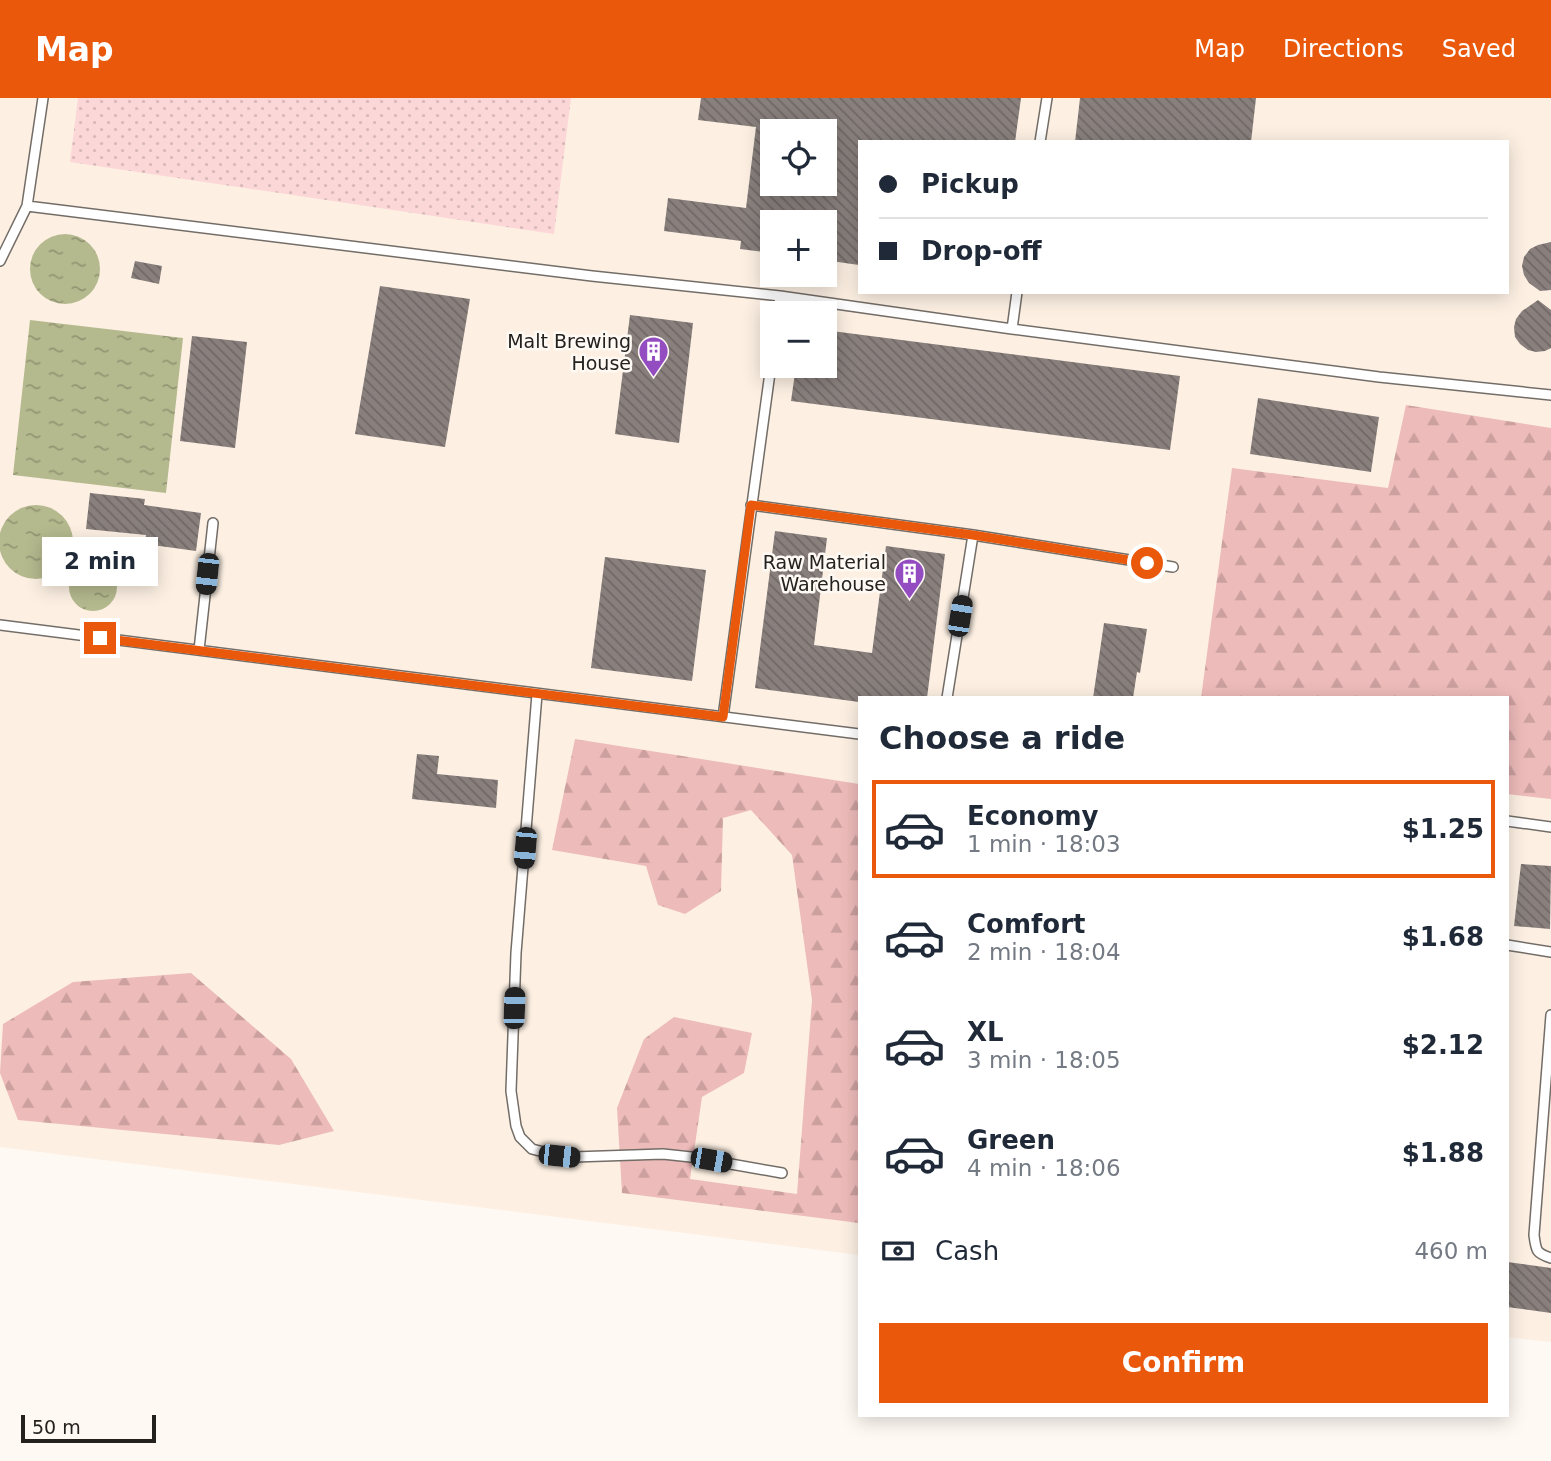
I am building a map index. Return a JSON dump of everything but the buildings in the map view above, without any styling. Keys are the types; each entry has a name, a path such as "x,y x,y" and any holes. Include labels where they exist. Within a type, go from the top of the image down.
{"lane":[{"path":"0,261 27,206 43,98"},
{"path":"1040,140 1047,98"},
{"path":"27,206 592,276 780,296 1366,375 1551,395"},
{"path":"1012,329 1017,294"},
{"path":"779,301 780,296"},
{"path":"723,717 769,378"},
{"path":"751,505 973,535 1172,567"},
{"path":"199,650 213,523"},
{"path":"947,696 973,535"},
{"path":"0,625 858,734"},
{"path":"537,694 516,953 511,1091 520,1137 532,1149 559,1156 663,1154 782,1173"},
{"path":"1509,821 1551,827"},
{"path":"1509,945 1551,952"},
{"path":"1551,1015 1534,1235 1539,1254 1551,1258"}],"shaded area":[{"path":"0,98 1551,98 1551,1342 1509,1337 1509,696 858,696 858,1255 0,1147"},
{"path":"78,98 571,98 554,234 70,162"}],"green space":[{"path":"1406,405 1551,428 1551,799 1509,794 1509,696 1201,696 1232,468 1388,488"},
{"path":"575,739 858,784 858,1223 622,1193 617,1108 644,1039 674,1017 752,1033 744,1073 702,1097 690,1179 797,1194 812,1000 792,855 751,810 723,818 721,891 685,914 658,905 646,866 552,850"},
{"path":"191,973 291,1059 334,1131 279,1145 18,1120 0,1073 3,1024 73,982"}],"water":[{"path":"65,234 90,244 100,269 90,294 65,304 40,294 30,269 40,244"},
{"path":"30,320 183,338 166,493 13,475"},
{"path":"36,505 57,511 67,521 73,542 67,563 57,573 36,579 15,573 5,563 -1,542 5,521 15,511"},
{"path":"93,563 110,570 117,587 110,604 93,611 76,604 69,587 76,570"}],"place":[{"name":"Malt Brewing House","path":"654,379"},
{"name":"Raw Material Warehouse","path":"909,600"}],"route":[{"path":"100,638 723,717 751,505 973,535 1147,563"}]}
